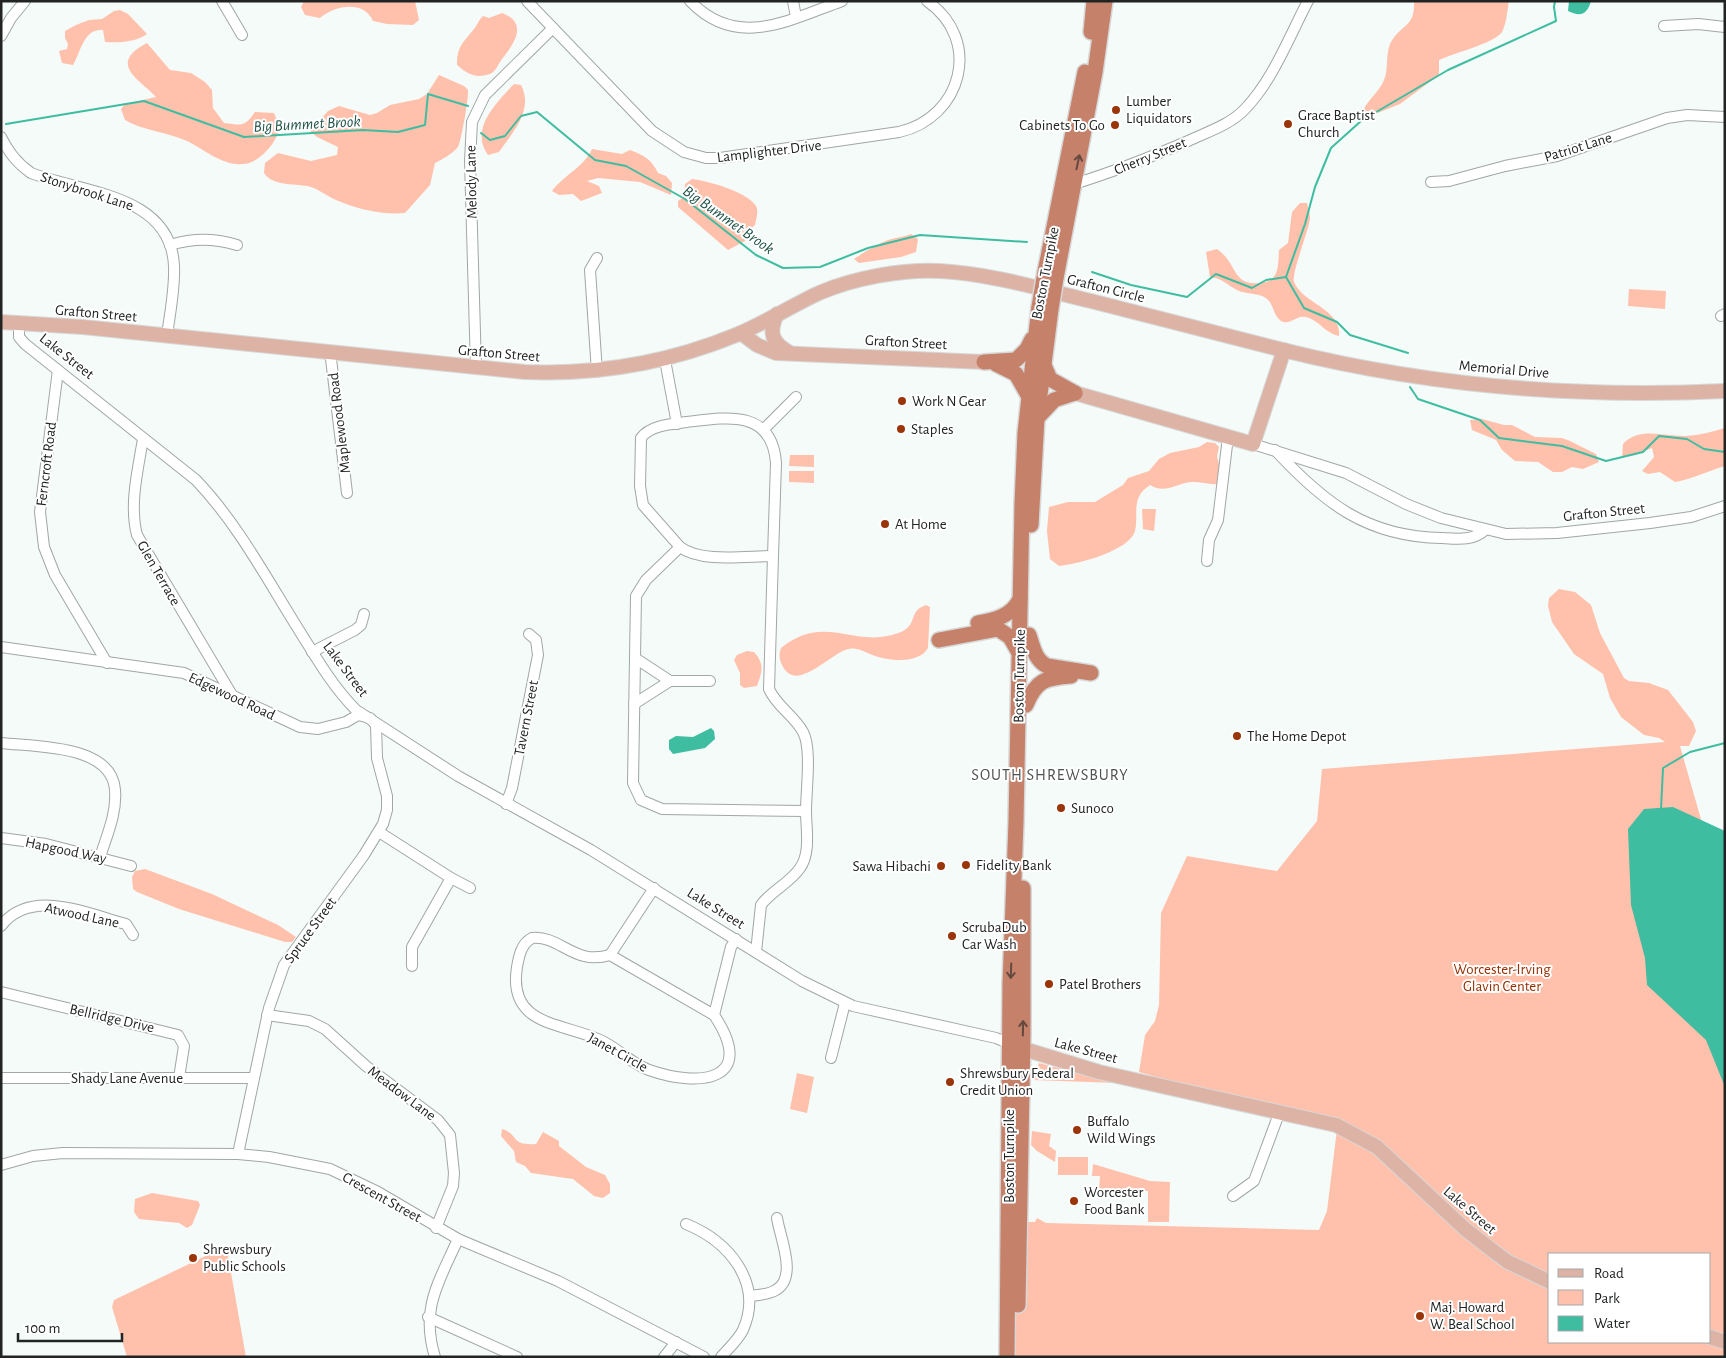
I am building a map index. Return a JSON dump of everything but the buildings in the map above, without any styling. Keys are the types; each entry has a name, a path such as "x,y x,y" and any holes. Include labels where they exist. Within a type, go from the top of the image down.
{"highway":[{"name":"Boston Turnpike","path":"1007,1357 1029,635 1030,546 1037,418 1043,360 1045,308 1088,58 1094,1"},
{"name":"Boston Turnpike","path":"1050,275 1074,184 1099,49 1105,1"},
{"name":"Boston Turnpike","path":"1016,1357 1016,1047 1020,599 1028,397 1034,336 1045,308"},
{"path":"984,362 1016,360 1027,349 1034,336"},
{"path":"1043,360 1049,377 1075,393"},
{"path":"984,362 1006,367 1016,374 1028,397"},
{"path":"1037,418 1054,400 1075,393"},
{"path":"1019,653 1012,638 998,629 940,635 998,619 1012,610 1020,599"},
{"path":"1026,705 1031,694 1044,680 1090,673 1042,664 1035,655 1029,635"}],"main road":[{"name":"Grafton Circle","path":"741,333 821,292 853,282 938,271 1001,278 1284,350"},
{"path":"777,314 772,325 774,340 780,348 791,354"},
{"name":"Grafton Street","path":"1,322 167,335 538,373 597,372 665,360 741,333 764,349 791,354 984,362"},
{"path":"1253,444 1284,350"},
{"name":"Memorial Drive","path":"1284,350 1403,374 1496,386 1619,393 1725,391"},
{"name":"Grafton Street","path":"1075,393 1253,444"},
{"name":"Lake Street","path":"1016,1047 1099,1072 1333,1123 1364,1138 1377,1147 1465,1229 1508,1262 1548,1281"},
{"path":"1711,1337 1725,1342"}],"street":[{"path":"1,36 11,18 25,1"},
{"path":"222,1 242,34"},
{"name":"Lamplighter Drive","path":"528,1 642,122 662,140 695,156 734,158 899,132 918,127 934,116 947,102 956,84 959,55 951,27 939,11 927,1"},
{"path":"690,1 708,17 733,27 759,28 842,1"},
{"path":"793,1 796,17"},
{"name":"Cherry Street","path":"1074,184 1156,155 1216,129 1237,116 1252,101 1265,83 1308,1"},
{"path":"1664,26 1698,24 1725,26"},
{"name":"Melody Lane","path":"476,368 470,162 472,122 481,102 490,90 553,28"},
{"name":"Patriot Lane","path":"1431,182 1449,181 1503,166 1556,156 1667,118 1687,115 1725,117"},
{"name":"Stonybrook Lane","path":"1,137 8,152 18,164 31,173 125,201 143,210 158,222 170,245 174,275 167,335"},
{"path":"170,245 200,238 237,245"},
{"path":"597,258 590,270 597,372"},
{"name":"Lake Street","path":"19,323 21,340 196,480 220,505 312,652 343,697 356,710 452,772 591,850 654,888 802,982 845,1003 996,1038 1016,1047"},
{"name":"Maplewood Road","path":"333,352 332,368 348,493"},
{"path":"665,360 677,424"},
{"name":"Ferncroft Road","path":"58,370 40,512 44,547 55,575 107,662"},
{"path":"763,430 796,397"},
{"path":"756,952 761,905 798,871 803,863 806,849 807,740 801,728 777,704 769,689 776,458 772,443 763,430 750,421 736,417 677,424 654,429 642,436 640,444 640,486 645,510 680,547 692,553 710,556 773,556"},
{"path":"1207,561 1209,540 1218,520 1228,437"},
{"name":"Glen Terrace","path":"143,439 133,518 137,535 232,695"},
{"name":"Grafton Street","path":"1253,444 1346,473 1430,514 1506,534 1543,534 1628,526 1691,517 1725,506"},
{"name":"Grafton Street","path":"1275,450 1328,501 1367,524 1402,535 1427,538 1472,538 1485,530"},
{"path":"680,547 646,580 636,594 633,783 637,794 646,804 659,808 679,810 806,811"},
{"path":"312,652 355,630 360,625 364,614"},
{"name":"Tavern Street","path":"506,804 512,788 538,655 536,640 529,634"},
{"name":"Edgewood Road","path":"1,647 184,673 287,721 312,729 346,722 358,716 370,718"},
{"path":"636,658 670,682"},
{"path":"634,704 670,682 710,682"},
{"name":"Spruce Street","path":"238,1154 253,1078 277,979 284,965 379,832 386,817 387,796 377,758 376,726 370,718"},
{"path":"1,744 73,752 98,761 107,769 115,786 115,804 100,857"},
{"path":"379,832 450,878 470,888"},
{"name":"Hapgood Way","path":"1,838 46,844 131,866"},
{"path":"412,966 412,947 450,878"},
{"path":"654,888 610,956 714,1015 731,947 736,939"},
{"name":"Atwood Lane","path":"1,926 20,910 39,905 55,906 126,924 133,935"},
{"name":"Janet Circle","path":"610,956 600,958 586,957 541,938 532,938 524,943 518,964 516,982 520,1000 540,1021 599,1040 636,1064 669,1076 706,1077 726,1070 729,1065 729,1047 721,1026 714,1015"},
{"name":"Bellridge Drive","path":"1,992 178,1035 184,1046 179,1078"},
{"path":"831,1058 845,1003"},
{"name":"Meadow Lane","path":"267,1016 309,1021 325,1029 366,1066 444,1125 450,1135 452,1148 453,1186 436,1228"},
{"name":"Shady Lane Avenue","path":"1,1078 253,1078"},
{"path":"1233,1196 1254,1182 1280,1111"},
{"name":"Crescent Street","path":"1,1165 34,1156 52,1154 238,1154 277,1158 330,1170 378,1192 436,1228 558,1281 704,1357"},
{"path":"749,1296 776,1290 788,1277 788,1266 777,1218"},
{"path":"686,1224 730,1253 746,1277 749,1296 748,1316 743,1331 722,1357"},
{"path":"435,1357 428,1332 428,1318 433,1297 458,1238"},
{"path":"428,1318 517,1357"},
{"path":"664,1357 676,1342"}],"green space":[{"path":"304,1 415,1 419,20 413,25 387,24 373,21 369,14 356,7 333,10 320,18 305,15 301,7"},
{"path":"1414,1 1509,1 1505,24 1498,36 1483,44 1439,60 1439,75 1400,104 1360,120 1364,108 1384,80 1389,46 1395,36 1410,21 1414,10"},
{"path":"120,10 128,14 147,34 138,39 105,42 103,30 97,30 91,33 84,41 73,65 62,63 59,51 67,49 68,44 65,38 65,31 89,20 102,19 114,11"},
{"path":"502,13 515,22 517,28 517,34 511,47 492,73 478,76 466,72 457,65 461,45 483,16 489,18"},
{"path":"147,43 170,70 191,73 205,82 212,90 213,108 224,123 245,123 255,112 274,113 279,128 278,134 271,146 261,156 249,163 235,164 221,160 172,135 140,127 125,120 121,109 125,104 156,97 130,72 128,65 129,58 135,51"},
{"path":"439,75 464,86 468,90 461,137 456,150 435,163 430,185 405,213 387,213 361,209 336,200 311,187 273,181 264,173 265,163 278,153 311,161 337,155 338,147 317,137 310,131 328,111 339,106 370,115 377,113 390,105 419,99 427,94"},
{"path":"514,84 521,85 524,94 523,112 516,129 499,152 488,155 483,145 483,126 493,108"},
{"path":"592,149 622,154 630,150 643,156 650,161 658,173 666,176 672,183 671,195 640,182 598,178 587,181 599,186 602,193 581,201 573,194 559,195 552,191 584,161"},
{"path":"692,179 717,184 736,191 756,206 755,225 750,229 745,241 728,250 678,207 678,201 684,197 685,184"},
{"path":"1300,203 1307,203 1310,218 1295,270 1294,282 1305,296 1334,319 1338,327 1339,336 1330,333 1315,321 1306,317 1299,317 1287,322 1281,321 1276,316 1269,301 1264,297 1241,292 1221,280 1210,277 1206,252 1217,249 1229,261 1236,274 1246,282 1254,283 1270,280 1276,274 1279,250 1288,243 1292,212"},
{"path":"911,234 918,239 916,252 901,257 859,263 854,259 888,240"},
{"path":"1629,289 1666,291 1665,309 1628,306"},
{"path":"1482,419 1504,425 1512,425 1535,437 1562,438 1596,454 1599,462 1583,469 1572,467 1562,472 1553,472 1538,462 1515,461 1502,450 1496,440 1472,430 1470,420"},
{"path":"1725,428 1725,466 1688,479 1675,482 1660,472 1648,474 1642,471 1654,457 1652,448 1634,455 1622,457 1623,444 1637,435 1686,436"},
{"path":"1207,442 1215,443 1219,447 1217,456 1222,478 1218,484 1193,482 1161,489 1150,485 1140,495 1136,506 1135,531 1131,538 1123,545 1102,555 1067,565 1059,566 1050,559 1047,531 1049,507 1068,502 1095,502 1123,485 1128,478 1149,471 1159,459 1170,453 1199,447"},
{"path":"790,455 814,455 814,467 789,466"},
{"path":"789,471 814,471 814,483 789,482"},
{"path":"1142,509 1156,509 1154,531 1143,529"},
{"name":"Worcester-Irving Glavin Center","path":"1559,589 1575,592 1591,605 1600,633 1624,678 1629,681 1649,683 1668,690 1693,722 1696,731 1689,746 1680,746 1725,903 1725,1357 1008,1357 1012,1222 1035,1222 1037,1218 1046,1223 1319,1230 1327,1211 1337,1129 1139,1072 1145,1035 1155,1021 1159,1005 1161,913 1187,856 1277,871 1317,821 1322,769 1665,742 1659,738 1644,735 1621,717 1610,698 1603,674 1574,654 1552,622 1548,606 1549,598"},
{"path":"926,605 930,607 928,648 918,657 896,660 849,649 842,651 808,673 799,675 791,675 785,670 781,662 781,648 796,638 811,633 824,632 863,637 892,635 907,628 916,612"},
{"path":"747,651 754,652 760,660 762,668 757,686 744,688 740,685 740,673 734,660 737,655"},
{"path":"145,869 212,894 278,925 296,937 292,942 285,942 179,909 137,892 133,889 132,877 135,871"},
{"path":"1039,1063 1117,1083 1033,1080"},
{"path":"797,1073 814,1077 807,1113 790,1109"},
{"path":"502,1129 522,1143 536,1144 543,1132 559,1141 559,1146 586,1167 605,1175 610,1184 610,1193 603,1198 594,1196 573,1179 531,1173 525,1166 516,1162 514,1151 501,1136"},
{"path":"1032,1131 1051,1134 1049,1146 1056,1151 1055,1162 1031,1145"},
{"path":"1058,1157 1088,1157 1088,1175 1058,1175"},
{"path":"1093,1164 1150,1181 1170,1182 1169,1222 1148,1222 1148,1191 1099,1190 1100,1176 1092,1176"},
{"path":"152,1193 198,1201 200,1205 192,1225 187,1228 179,1223 139,1219 134,1212 135,1199"},
{"path":"216,1251 224,1251 228,1256 246,1357 127,1357 112,1307 114,1300"}],"water":[{"path":"1569,1 1591,1 1585,12 1576,14 1568,11"},
{"path":"711,728 714,731 715,739 705,748 673,754 669,749 669,740 676,736 693,737"},
{"path":"1673,807 1725,831 1725,1087 1706,1040 1647,985 1645,958 1631,905 1628,829 1644,809"}],"waterway":[{"path":"1286,277 1305,224 1315,187 1331,148 1361,121 1448,70 1556,21 1555,1"},
{"name":"Big Bummet Brook","path":"6,124 144,101 244,137 363,130 398,132 425,125 428,94 468,106"},
{"name":"Big Bummet Brook","path":"481,133 490,140 505,136 521,116 537,112 595,160 626,166 685,199 756,255 783,268 820,267 868,248 920,235 1027,242"},
{"name":"Big Bummet Brook","path":"1092,272 1131,285 1187,297 1216,274 1252,288 1266,280 1286,277 1304,308 1337,322 1350,335 1408,353"},
{"name":"Big Bummet Brook","path":"1410,387 1418,399 1480,420 1499,438 1562,446 1606,461 1643,452 1659,436 1687,439 1704,449 1725,452"},
{"path":"1661,809 1663,768 1690,752 1725,743"}],"place":[{"name":"Lumber Liquidators","path":"1116,110"},
{"name":"Grace Baptist Church","path":"1288,124"},
{"name":"Cabinets To Go","path":"1115,125"},
{"name":"Work N Gear","path":"902,401"},
{"name":"Staples","path":"901,429"},
{"name":"At Home","path":"885,524"},
{"name":"The Home Depot","path":"1237,736"},
{"name":"Sunoco","path":"1061,808"},
{"name":"Fidelity Bank","path":"966,865"},
{"name":"Sawa Hibachi","path":"941,866"},
{"name":"ScrubaDub Car Wash","path":"952,936"},
{"name":"Patel Brothers","path":"1049,984"},
{"name":"Shrewsbury Federal Credit Union","path":"950,1082"},
{"name":"Buffalo Wild Wings","path":"1077,1130"},
{"name":"Worcester Food Bank","path":"1074,1201"},
{"name":"Shrewsbury Public Schools","path":"193,1258"},
{"name":"Maj. Howard W. Beal School","path":"1420,1316"}],"district":[{"name":"SOUTH SHREWSBURY","path":"1050,774"}]}
